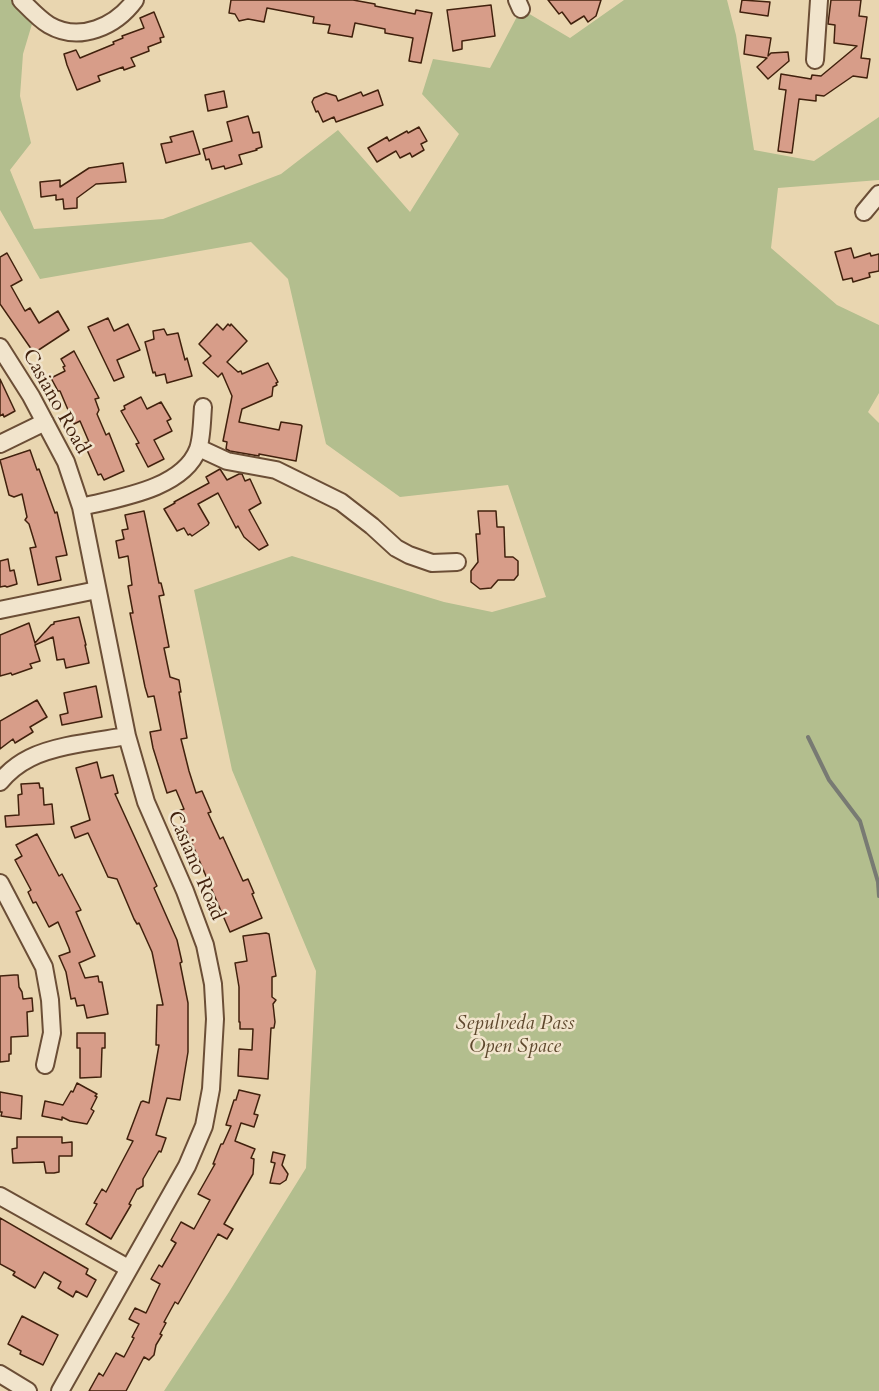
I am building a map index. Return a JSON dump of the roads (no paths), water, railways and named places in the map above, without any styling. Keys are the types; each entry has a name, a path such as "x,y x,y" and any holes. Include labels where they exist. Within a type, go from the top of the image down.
{"street":[{"path":"21,0 49,26 68,32 87,32 107,26 122,16 135,0"},
{"path":"814,60 819,0"},
{"path":"864,212 879,194"},
{"name":"Casiano Road","path":"0,347 31,396 66,462 81,507 127,736 146,802 185,891 205,945 213,984 216,1019 211,1089 204,1126 187,1166 60,1391"},
{"path":"81,507 144,491 171,479 189,465 199,448 203,407"},
{"path":"0,444 45,422"},
{"path":"199,448 227,461 276,470 341,502 396,548 409,555 432,563 457,562"},
{"path":"0,610 97,590"},
{"path":"0,782 9,771 30,758 53,750 127,736"},
{"path":"0,883 44,967 50,1000 51,1033 45,1065"},
{"path":"0,1196 128,1268"},
{"path":"0,1374 28,1391"}],"waterway":[{"path":"808,737 829,780 860,821 878,882 879,896"}],"park label":[{"name":"Sepulveda Pass Open Space","path":"515,1036"}]}
